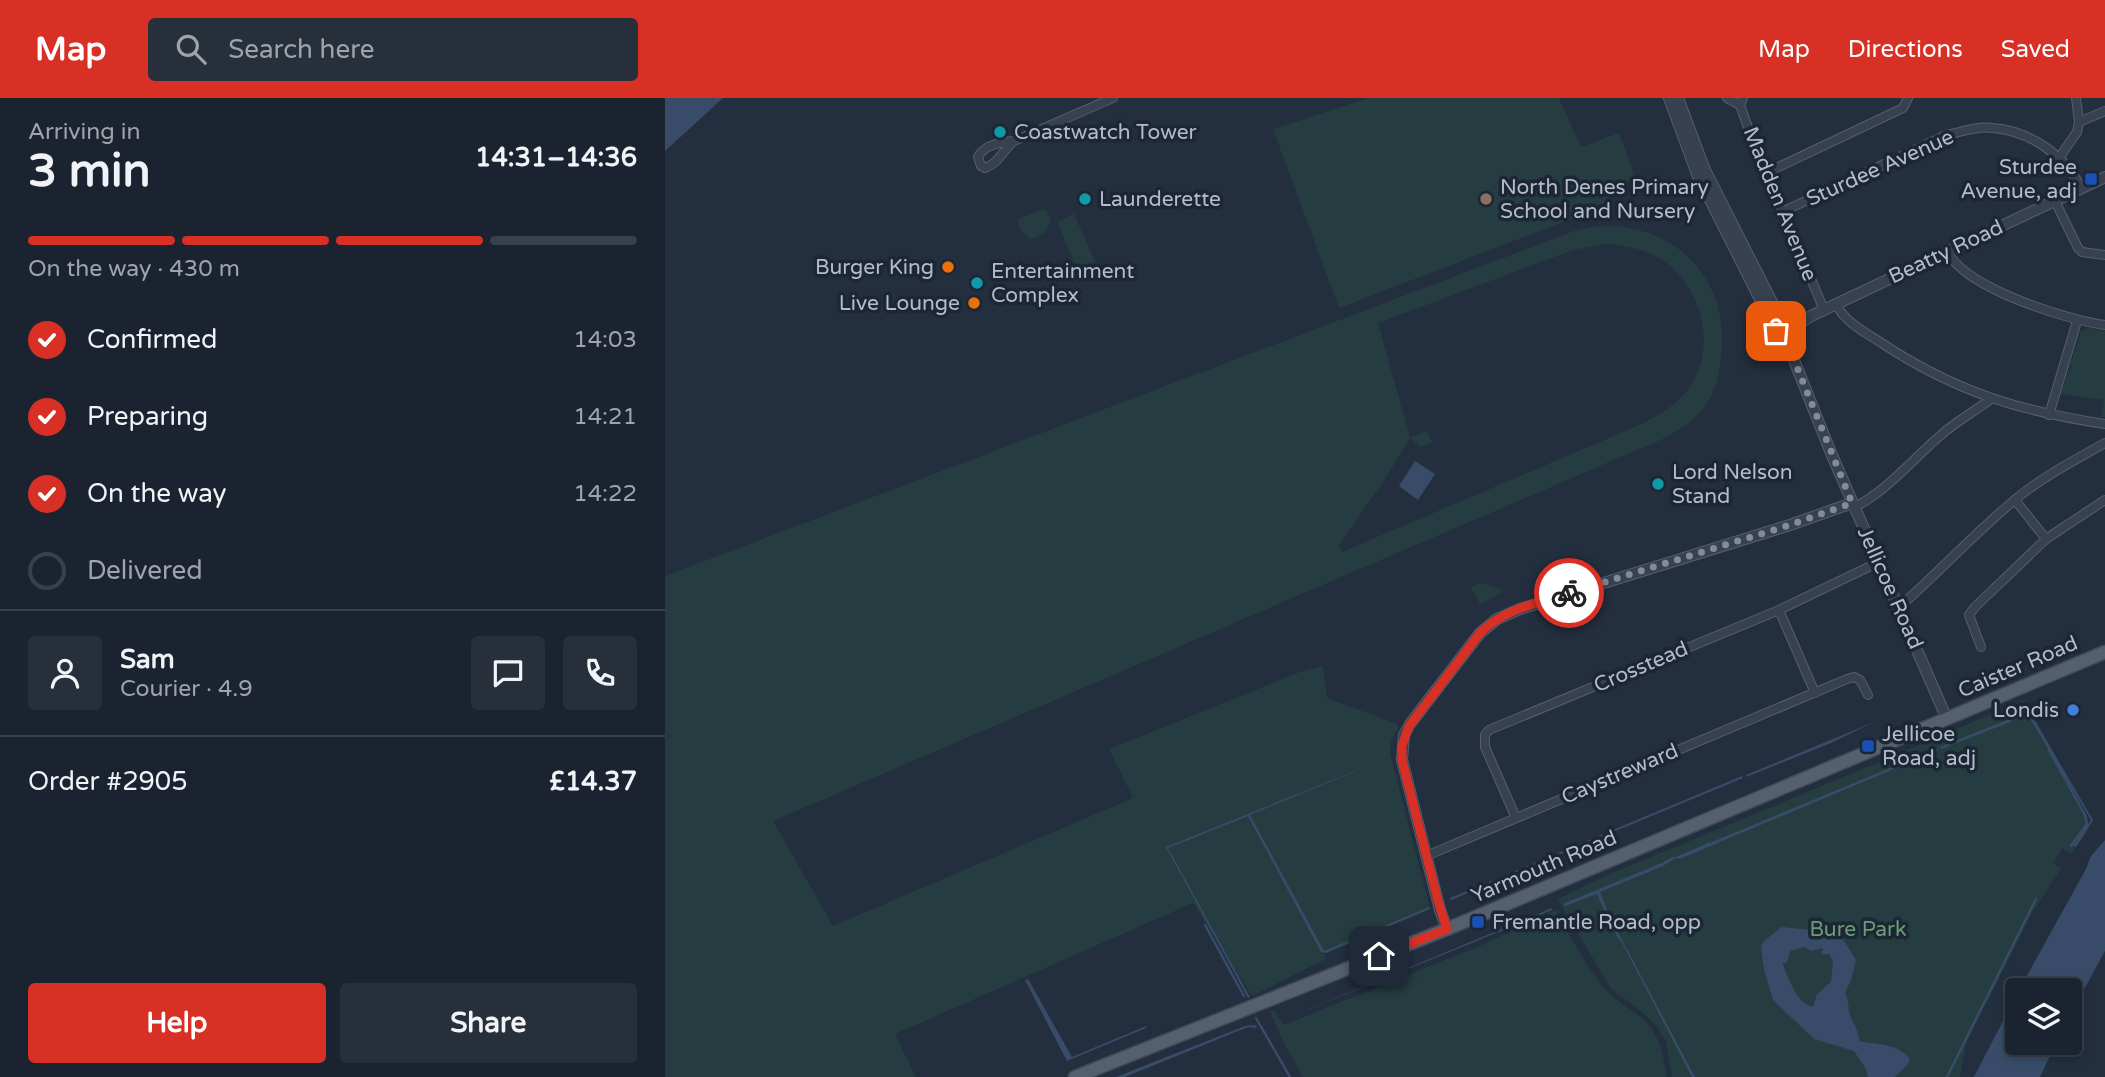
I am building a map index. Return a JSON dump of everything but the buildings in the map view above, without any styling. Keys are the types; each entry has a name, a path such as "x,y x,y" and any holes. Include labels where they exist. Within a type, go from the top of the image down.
{"main road":[{"name":"Caister Road","path":"1947,719 2105,652"},
{"name":"Yarmouth Road","path":"1075,1077 1447,929 1947,719"}],"street":[{"path":"1014,141 995,164 985,168 981,166 979,153 1001,142 1014,141 1112,98"},
{"name":"Jellicoe Road","path":"1669,98 1701,172 1784,332 1853,505 1947,719"},
{"name":"Jellicoe Road","path":"1678,98 1693,153"},
{"path":"1727,98 1742,102"},
{"path":"1766,173 1903,108 1908,98"},
{"path":"2059,158 2077,132 2079,122 2076,98"},
{"name":"Madden Avenue","path":"1742,102 1766,173 1824,310"},
{"path":"2079,122 2105,111"},
{"name":"Sturdee Avenue","path":"1782,212 1944,136 1992,128 2033,139 2059,158 2081,188"},
{"name":"Beatty Road","path":"1784,332 1836,304 2105,177"},
{"path":"2055,201 2078,248 2082,252 2105,256"},
{"path":"1948,252 1956,264 1990,286 2053,314 2077,321 2105,324"},
{"path":"1836,304 1857,327 1909,361 1991,399 2049,415 2105,424"},
{"path":"2049,415 2077,321"},
{"path":"1447,929 1402,760 1404,735 1456,664 1491,624 1520,608 1862,504 1944,432 1991,399"},
{"path":"1898,606 1915,594 2015,500 2057,470 2105,443"},
{"path":"2015,500 2046,538"},
{"path":"1981,647 1969,615 2001,580 2046,538 2105,500"},
{"name":"Crosstead","path":"1517,818 1485,747 1485,734 1489,730 1779,610 1879,562"},
{"path":"1779,610 1815,693"},
{"name":"Caystreward","path":"1426,856 1854,677 1864,684 1868,695"}],"green space":[{"name":"North Denes Primary School and Nursery","path":"1369,98 1559,98 1581,147 1619,133 1636,179 1606,191 1610,204 1339,308 1273,129"},
{"path":"1045,209 1051,218 1048,226 1042,234 1030,239 1020,230 1018,219"},
{"path":"1074,214 1095,262 1077,269 1057,222"},
{"path":"1616,226 1639,230 1660,238 1679,249 1695,264 1707,281 1716,300 1721,322 1721,361 1710,398 1688,423 1665,438 773,821 833,926 1133,798 1109,749 1300,672 1323,666 1327,698 1397,724 1390,753 1430,908 1322,952 1326,959 1252,996 1193,903 895,1034 916,1077 665,1077 665,576 1590,227","holes":["1605,244 1638,249 1657,257 1685,282 1694,298 1704,334 1703,353 1698,371 1679,400 1642,424 1342,552 1339,545 1410,438 1421,447 1432,442 1427,431 1410,437 1378,323 1573,250"]},
{"path":"2088,328 2105,331 2105,417 2101,417 2104,400 2061,394 2069,369 2073,367 2070,365 2081,332"},
{"path":"1481,583 1500,589 1501,593 1480,604 1471,588"},
{"name":"Bure Park","path":"2024,700 2072,786 2089,829 2071,854 2062,848 2053,863 2061,869 2033,911 1966,1043 1960,1077 1672,1077 1666,1042 1657,1026 1611,989 1558,899 1603,877"},
{"path":"1556,910 1600,983 1611,996 1651,1027 1662,1051 1667,1077 1303,1077 1270,1012 1274,1010 1283,1024 1287,1024 1489,942"}],"water":[{"path":"665,98 723,98 665,151"},
{"path":"1415,461 1435,474 1418,500 1399,486"},
{"path":"2029,711 2093,820 2076,847 2073,846 2091,820 2028,715 1941,749 1940,747"},
{"path":"1874,722 1831,743 1746,777 1746,775"},
{"path":"1938,748 1939,750 1600,892 1614,927 1611,926 1597,894 1565,906 1563,904"},
{"path":"1392,756 1250,815 1324,951 1429,907 1430,909 1326,953 1321,952 1248,816 1168,848 1250,997 1248,998 1166,847"},
{"path":"1742,776 1743,778 1541,862 1541,860"},
{"path":"2105,840 2105,951 2082,993 2082,978 2026,978 2086,869 2091,856"},
{"path":"1537,862 1538,864 1451,900 1450,898"},
{"path":"1552,908 1552,910 1283,1020"},
{"path":"1782,927 1836,933 1856,960 1845,993 1859,1041 1899,1050 1910,1058 1908,1064 1895,1077 1868,1077 1854,1051 1814,1039 1773,1000 1764,970 1761,946","holes":["1804,947 1812,951 1823,948 1821,954 1829,954 1833,961 1831,982 1817,994 1813,1007 1798,996 1783,965 1787,963 1790,951"]},
{"path":"1619,937 1621,938 1695,1077 1692,1077"},
{"path":"1028,979 1072,1057 1146,1028 1067,1061 1025,980"},
{"path":"2005,1017 2005,1055 2050,1055 2040,1077 1974,1077"},
{"path":"1255,1025 1257,1028 1248,1027 1125,1077 1116,1077 1245,1026"}],"waterway":[{"path":"2049,750 2085,815 2087,824 2071,846"},
{"path":"1680,857 1709,844"},
{"path":"1661,865 1673,858"},
{"path":"1947,1077 2036,899"},
{"path":"1205,925 1244,996"},
{"path":"1613,926 1620,939"},
{"path":"1256,1018 1290,1077"}],"way so far":[{"path":"1569,593 1790,525 1852,503 1786,340 1780,340 1776,331"}],"place":[{"name":"Coastwatch Tower","path":"1000,132"},
{"name":"Sturdee Avenue, adj","path":"2091,179"},
{"name":"Launderette","path":"1085,199"},
{"name":"North Denes Primary School and Nursery","path":"1486,199"},
{"name":"Burger King","path":"948,267"},
{"name":"Entertainment Complex","path":"977,283"},
{"name":"Live Lounge","path":"974,303"},
{"name":"Lord Nelson Stand","path":"1658,484"},
{"name":"Londis","path":"2073,710"},
{"name":"Jellicoe Road, adj","path":"1868,746"},
{"name":"Fremantle Road, opp","path":"1478,922"}],"route":[{"path":"1379,956 1447,929 1402,760 1404,735 1480,633 1510,612 1569,593"}]}
